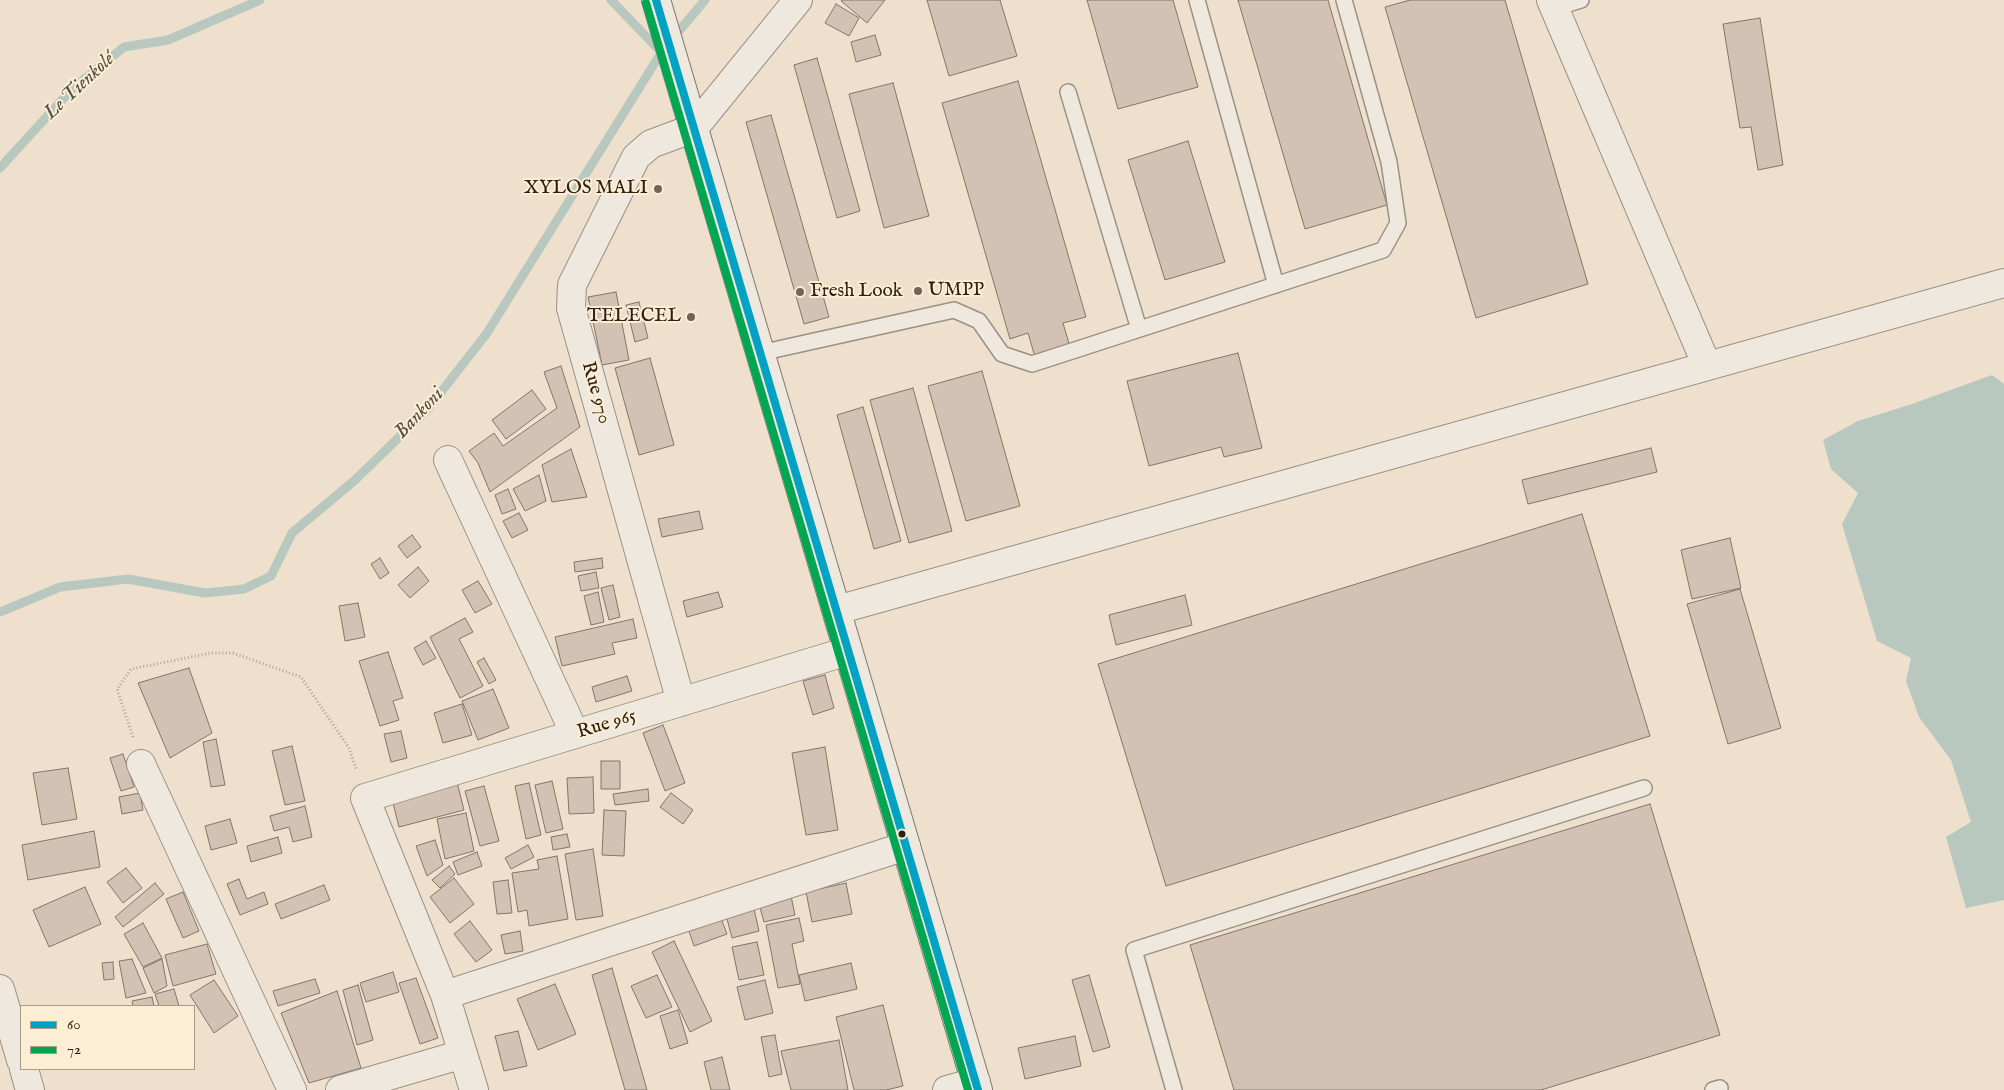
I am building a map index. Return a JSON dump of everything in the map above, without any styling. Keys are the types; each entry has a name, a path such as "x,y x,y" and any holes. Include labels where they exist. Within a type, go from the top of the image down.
{"street":[{"path":"656,0 977,1086 947,1090"},
{"path":"694,128 798,0"},
{"path":"1553,4 1708,366"},
{"name":"Rue 970","path":"681,702 571,308 572,285 636,157 651,144 694,128"},
{"path":"837,610 2004,283"},
{"path":"448,460 575,734"},
{"name":"Rue 965","path":"365,798 848,651"},
{"path":"141,764 292,1090"},
{"path":"365,798 445,995 474,1090"},
{"path":"445,995 906,846"},
{"path":"0,989 20,1057"},
{"path":"340,1090 463,1054"},
{"path":"24,1070 30,1090"}],"lane":[{"path":"1197,0 1276,285"},
{"path":"760,353 954,310 979,322 1002,354 1032,364 1383,250 1398,223 1389,162 1344,0"},
{"path":"1553,4 1581,0"},
{"path":"1068,92 1140,329"},
{"path":"1170,1089 1134,950 1644,788"}],"path":[{"path":"141,764 117,690 131,669 211,652 233,653 301,677 349,748 365,798"}],"shaded area":[{"path":"1992,375 2004,384 2004,900 1966,908 1946,837 1971,822 1951,760 1919,717 1906,681 1911,658 1877,641 1842,524 1858,493 1831,469 1823,440 1858,421"}],"building":[{"path":"842,0 885,0 867,23"},
{"path":"927,0 1000,0 1017,56 949,76"},
{"path":"1087,0 1173,0 1198,87 1118,109"},
{"path":"1238,0 1328,0 1387,205 1305,229"},
{"path":"1410,0 1505,0 1588,284 1476,318 1385,7"},
{"path":"836,4 859,18 849,36 825,23"},
{"path":"1760,18 1783,165 1758,170 1751,127 1740,128 1723,24"},
{"path":"875,35 881,55 856,62 851,42"},
{"path":"817,58 860,211 837,218 794,65"},
{"path":"1018,81 1086,317 1063,323 1070,347 1035,357 1028,333 1010,339 942,103"},
{"path":"893,83 929,216 884,228 849,94"},
{"path":"771,115 829,317 804,324 746,122"},
{"path":"1188,141 1225,262 1165,280 1128,160"},
{"path":"616,292 629,360 602,365 588,297"},
{"path":"639,302 648,338 635,342 626,305"},
{"path":"1238,353 1262,448 1224,457 1221,447 1149,466 1127,381"},
{"path":"650,358 674,445 639,455 615,368"},
{"path":"561,366 580,427 490,492 478,463 469,451 494,433 503,446 557,408 544,372"},
{"path":"982,371 1020,506 966,521 928,386"},
{"path":"913,388 952,531 909,543 870,400"},
{"path":"532,390 546,409 506,439 492,420"},
{"path":"863,407 901,541 874,549 837,415"},
{"path":"1651,448 1657,472 1528,504 1522,480"},
{"path":"571,449 587,497 552,502 542,465"},
{"path":"539,475 546,501 525,511 513,489"},
{"path":"508,489 516,509 502,514 495,495"},
{"path":"699,511 703,529 662,537 658,519"},
{"path":"519,513 528,530 512,538 503,521"},
{"path":"1582,514 1650,736 1166,886 1098,664"},
{"path":"412,535 421,547 407,558 398,546"},
{"path":"1730,538 1741,588 1692,599 1681,550"},
{"path":"380,558 389,573 380,579 371,564"},
{"path":"602,558 603,568 575,572 574,562"},
{"path":"418,567 429,581 410,598 398,585"},
{"path":"596,572 599,588 581,591 578,576"},
{"path":"478,581 492,604 475,613 462,590"},
{"path":"613,585 620,617 609,620 601,588"},
{"path":"1740,589 1781,728 1728,744 1687,604"},
{"path":"598,592 604,622 591,625 584,596"},
{"path":"718,592 723,607 687,617 683,601"},
{"path":"1185,595 1192,625 1116,645 1109,615"},
{"path":"358,603 365,637 345,641 339,606"},
{"path":"465,618 473,632 459,639 483,686 460,698 430,637"},
{"path":"633,619 637,638 612,643 615,654 562,666 555,637"},
{"path":"426,641 436,658 423,665 414,648"},
{"path":"388,652 403,698 393,701 399,720 380,726 359,661"},
{"path":"484,658 496,680 489,684 477,662"},
{"path":"189,668 212,733 170,758 138,683"},
{"path":"825,675 834,708 813,715 803,681"},
{"path":"627,676 632,691 596,702 592,687"},
{"path":"493,689 509,728 478,740 462,701"},
{"path":"462,704 472,735 443,743 434,713"},
{"path":"663,725 685,783 665,791 643,733"},
{"path":"401,731 407,758 391,762 384,734"},
{"path":"216,739 225,785 211,787 203,742"},
{"path":"292,746 305,801 285,805 272,751"},
{"path":"825,747 838,830 806,835 792,753"},
{"path":"123,754 134,787 121,791 110,758"},
{"path":"601,761 620,761 620,789 601,789"},
{"path":"68,768 77,819 42,825 33,773"},
{"path":"593,777 594,813 569,814 567,778"},
{"path":"552,781 563,829 546,833 535,785"},
{"path":"457,782 464,810 399,827 392,799"},
{"path":"529,783 541,835 526,839 515,786"},
{"path":"484,786 499,841 480,846 465,791"},
{"path":"648,789 649,801 615,805 613,794"},
{"path":"140,793 143,810 122,814 119,797"},
{"path":"671,793 693,810 683,824 660,807"},
{"path":"1650,804 1720,1035 1541,1090 1234,1090 1190,945"},
{"path":"305,806 312,837 293,842 289,827 274,831 270,816"},
{"path":"604,810 626,811 624,856 602,855"},
{"path":"466,813 474,851 445,859 437,819"},
{"path":"230,819 237,843 211,850 205,826"},
{"path":"94,831 100,867 28,880 22,845"},
{"path":"567,834 570,847 553,850 551,837"},
{"path":"278,837 282,853 251,862 247,846"},
{"path":"435,840 443,865 427,876 416,846"},
{"path":"528,845 534,857 511,869 505,858"},
{"path":"593,849 603,916 576,920 565,854"},
{"path":"477,852 482,866 458,875 453,862"},
{"path":"557,856 568,919 529,926 527,910 518,912 512,873 539,869 537,860"},
{"path":"449,866 455,874 440,888 432,880"},
{"path":"126,868 142,888 123,903 107,882"},
{"path":"454,878 474,904 450,923 430,897"},
{"path":"239,879 247,899 264,892 268,904 240,915 227,884"},
{"path":"508,880 512,913 497,914 493,882"},
{"path":"155,883 164,894 123,927 115,917"},
{"path":"846,883 852,914 812,922 806,892"},
{"path":"324,885 330,900 281,919 275,904"},
{"path":"85,887 101,924 49,947 33,910"},
{"path":"183,892 199,931 183,938 166,899"},
{"path":"791,896 795,915 764,922 759,904"},
{"path":"754,909 759,931 732,938 726,915"},
{"path":"720,916 727,934 694,946 688,928"},
{"path":"799,918 804,941 792,944 800,984 778,988 766,925"},
{"path":"470,921 492,950 476,962 454,934"},
{"path":"143,923 162,958 143,967 124,934"},
{"path":"520,931 523,951 505,954 501,935"},
{"path":"674,941 712,1021 690,1032 652,952"},
{"path":"757,942 764,975 739,980 732,947"},
{"path":"207,944 216,974 173,986 165,955"},
{"path":"132,959 146,993 126,998 119,961"},
{"path":"162,959 167,986 154,993 143,968"},
{"path":"113,962 114,979 104,980 102,963"},
{"path":"851,963 857,989 805,1001 799,975"},
{"path":"612,968 647,1090 625,1090 592,975"},
{"path":"393,972 399,992 366,1002 360,983"},
{"path":"657,975 672,1007 646,1018 631,986"},
{"path":"1089,975 1110,1047 1093,1052 1072,980"},
{"path":"416,978 438,1038 420,1044 399,983"},
{"path":"315,979 320,993 278,1006 273,991"},
{"path":"214,980 238,1016 214,1033 190,995"},
{"path":"765,980 773,1013 745,1020 737,987"},
{"path":"555,984 576,1034 538,1050 517,999"},
{"path":"358,985 373,1040 357,1045 343,990"},
{"path":"174,989 179,1005 159,1005 155,994"},
{"path":"337,991 361,1068 309,1083 281,1013"},
{"path":"152,997 154,1005 133,1005 132,1001"},
{"path":"883,1005 903,1086 886,1090 854,1090 836,1017"},
{"path":"678,1010 688,1043 670,1049 660,1016"},
{"path":"518,1031 527,1066 504,1071 495,1036"},
{"path":"775,1035 782,1074 769,1077 761,1037"},
{"path":"1075,1036 1081,1066 1025,1079 1018,1048"},
{"path":"839,1040 848,1090 791,1090 781,1051"},
{"path":"722,1057 730,1090 711,1090 704,1062"}],"waterway":[{"name":"Le Tienkolé","path":"0,168 72,89 124,47 168,40 260,0"},
{"name":"Le Tienkolé","path":"611,0 661,52"},
{"name":"Bankoni","path":"673,38 705,0"},
{"name":"Bankoni","path":"0,612 60,587 128,579 205,593 244,589 271,576 292,533 355,480 427,410 487,333 664,48"}],"transit line":[{"name":"60","path":"656,0 978,1090"},
{"name":"72","path":"646,3 968,1090"}],"place":[{"name":"XYLOS MALI","path":"658,189"},
{"name":"UMPP","path":"918,291"},
{"name":"Fresh Look","path":"800,292"},
{"name":"TELECEL","path":"691,317"}]}
